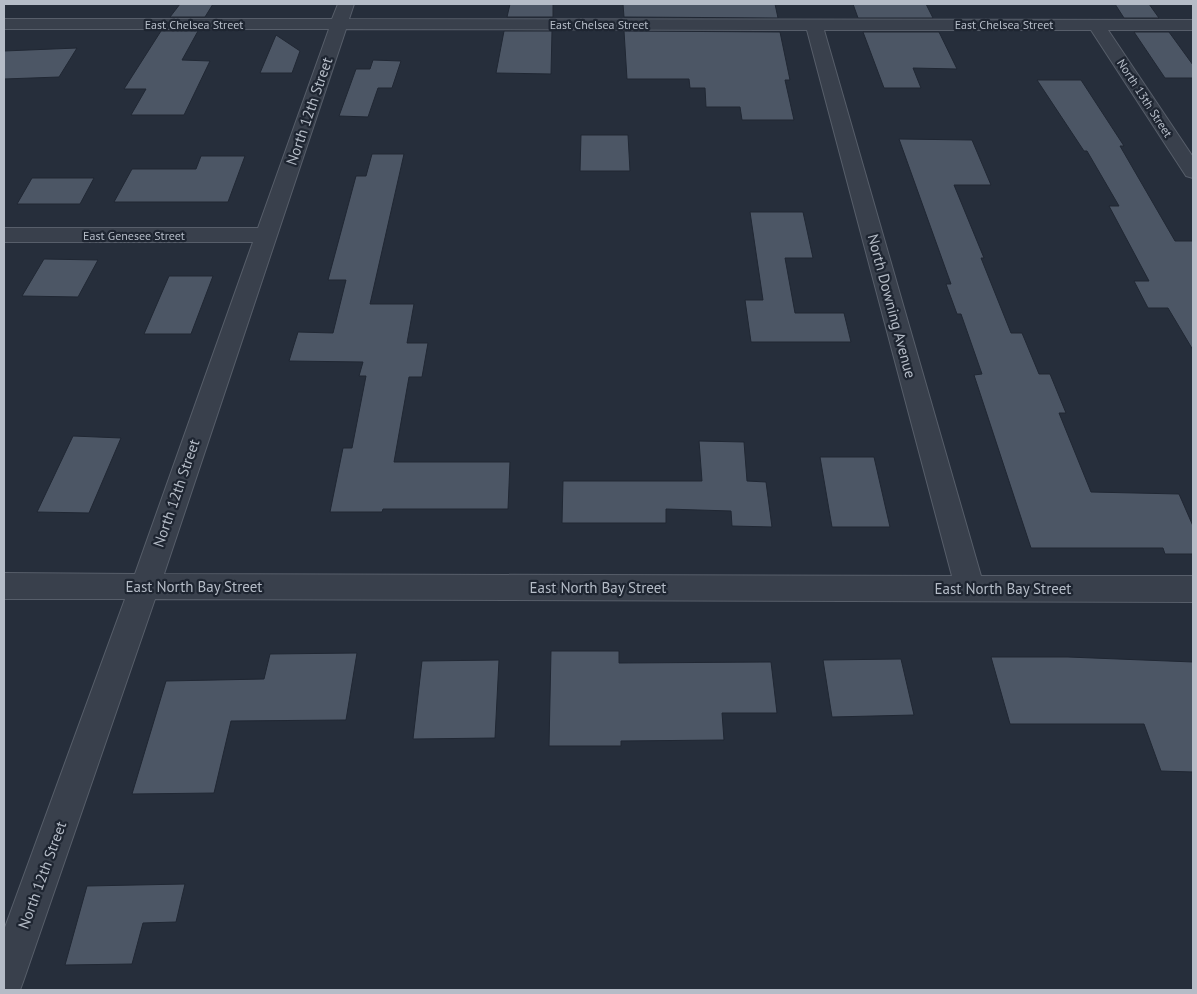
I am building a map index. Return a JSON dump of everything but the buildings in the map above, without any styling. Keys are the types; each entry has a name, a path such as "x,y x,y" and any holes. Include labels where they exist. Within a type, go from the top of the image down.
{"street":[{"name":"East Chelsea Street","path":"4,24 342,14 814,24 965,17 1096,25 1193,25"},
{"name":"North 12th Street","path":"4,982 145,586 342,14"},
{"name":"North Downing Avenue","path":"814,24 970,588"},
{"name":"North 13th Street","path":"1096,25 1193,172"},
{"name":"East Genesee Street","path":"4,235 265,236"},
{"name":"East North Bay Street","path":"4,586 1193,588"}]}
